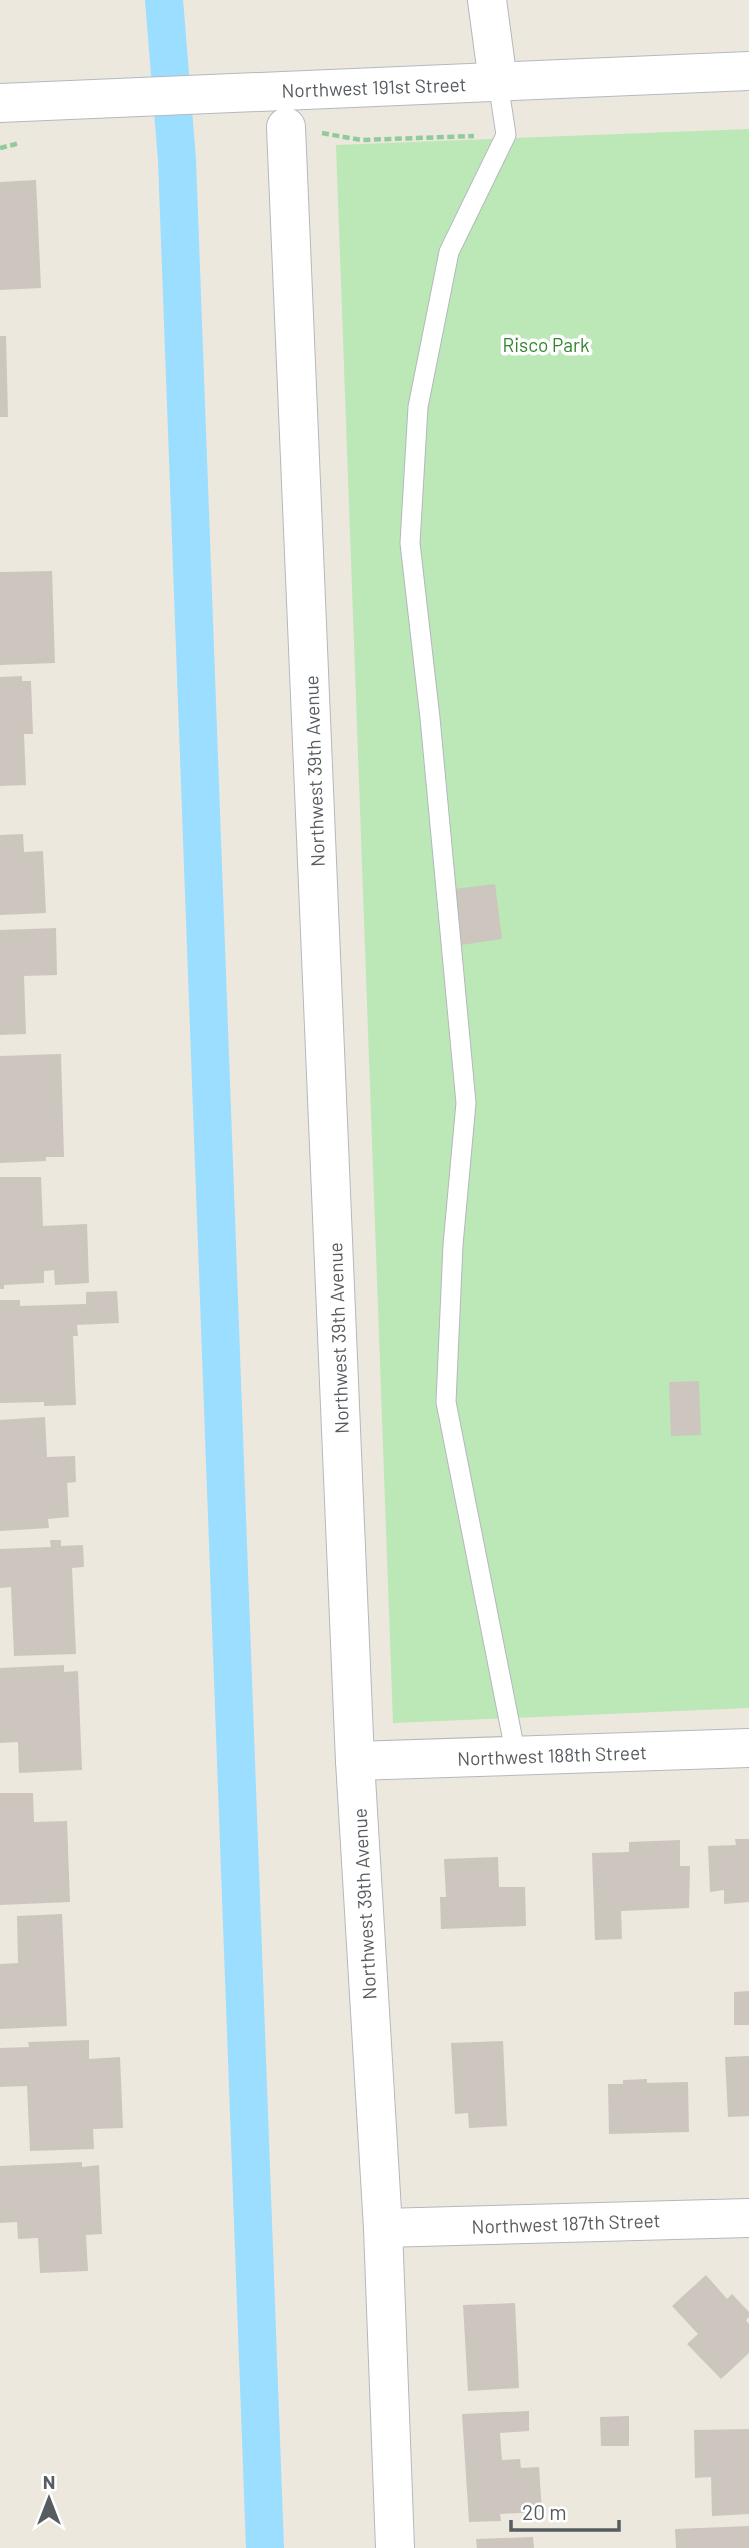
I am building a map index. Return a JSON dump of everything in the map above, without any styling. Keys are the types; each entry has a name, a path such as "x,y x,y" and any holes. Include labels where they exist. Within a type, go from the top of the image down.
{"street":[{"path":"487,0 498,82"},
{"name":"Northwest 191st Street","path":"0,103 749,71"},
{"name":"Northwest 39th Avenue","path":"286,127 355,1761 383,2228 395,2548"},
{"name":"Northwest 188th Street","path":"355,1761 749,1748"},
{"name":"Northwest 187th Street","path":"383,2228 749,2218"}],"lane":[{"path":"498,82 506,135 449,252 418,407 410,543 430,718 466,1103 453,1245 446,1402 516,1756"}],"path":[{"path":"286,127 361,140 506,135"}],"green space":[{"name":"Risco Park","path":"749,129 749,1708 393,1723 336,145"}],"building":[{"path":"36,180 41,288 0,290 0,182"},
{"path":"0,336 6,336 8,417 0,417"},
{"path":"52,571 55,663 0,665 0,572"},
{"path":"22,676 22,681 31,681 33,734 24,734 26,785 0,786 0,677"},
{"path":"23,834 24,852 43,851 46,913 0,915 0,835"},
{"path":"495,884 502,939 461,945 454,889"},
{"path":"56,928 57,975 24,976 26,1034 0,1035 0,930"},
{"path":"61,1054 64,1157 46,1157 46,1161 0,1163 0,1056"},
{"path":"0,1177 41,1177 43,1226 87,1224 89,1283 55,1285 54,1270 44,1271 44,1283 4,1285 4,1289 0,1289"},
{"path":"117,1291 119,1323 77,1325 78,1336 73,1336 76,1405 44,1406 44,1402 0,1403 0,1300 20,1300 20,1306 86,1304 86,1292"},
{"path":"699,1381 701,1435 671,1436 669,1382"},
{"path":"45,1417 47,1457 75,1456 76,1482 67,1483 69,1517 48,1519 49,1528 0,1531 0,1420"},
{"path":"50,1540 61,1540 61,1546 83,1545 84,1567 72,1568 76,1654 14,1656 11,1587 0,1588 0,1549 51,1547"},
{"path":"64,1665 64,1672 78,1671 82,1770 19,1773 18,1742 0,1743 0,1668"},
{"path":"0,1793 33,1793 34,1822 67,1821 70,1902 0,1905"},
{"path":"735,1839 749,1839 749,1902 724,1904 724,1890 710,1892 708,1846 736,1845"},
{"path":"680,1840 680,1866 690,1866 689,1908 621,1911 622,1939 595,1940 592,1853 629,1852 629,1842"},
{"path":"498,1857 499,1887 525,1887 526,1926 441,1929 440,1897 446,1897 444,1859"},
{"path":"62,1914 67,2026 0,2029 0,1964 18,1963 17,1916"},
{"path":"749,1991 749,2025 734,2025 734,1992"},
{"path":"89,2040 89,2059 120,2057 123,2128 93,2129 94,2149 30,2151 27,2086 0,2087 0,2048 29,2047 28,2042"},
{"path":"503,2041 507,2126 469,2128 468,2113 455,2114 451,2043"},
{"path":"749,2056 749,2116 728,2117 725,2057"},
{"path":"647,2079 647,2083 688,2082 689,2132 609,2134 608,2084"},
{"path":"82,2162 82,2167 99,2165 102,2234 86,2235 88,2271 40,2273 38,2238 18,2239 17,2222 0,2223 0,2166"},
{"path":"706,2275 727,2299 732,2294 749,2312 746,2320 749,2324 749,2353 721,2379 687,2344 698,2334 672,2306"},
{"path":"515,2303 519,2388 468,2391 463,2305"},
{"path":"529,2411 529,2431 500,2433 502,2460 520,2459 521,2468 539,2467 542,2512 500,2514 501,2521 469,2522 462,2414"},
{"path":"629,2416 629,2446 601,2446 600,2417"},
{"path":"749,2429 749,2514 712,2516 711,2477 695,2478 694,2430"},
{"path":"749,2526 749,2548 676,2548 675,2529"},
{"path":"533,2537 534,2548 477,2548 476,2539"}],"waterway":[{"path":"164,0 177,160 265,2548"}]}
